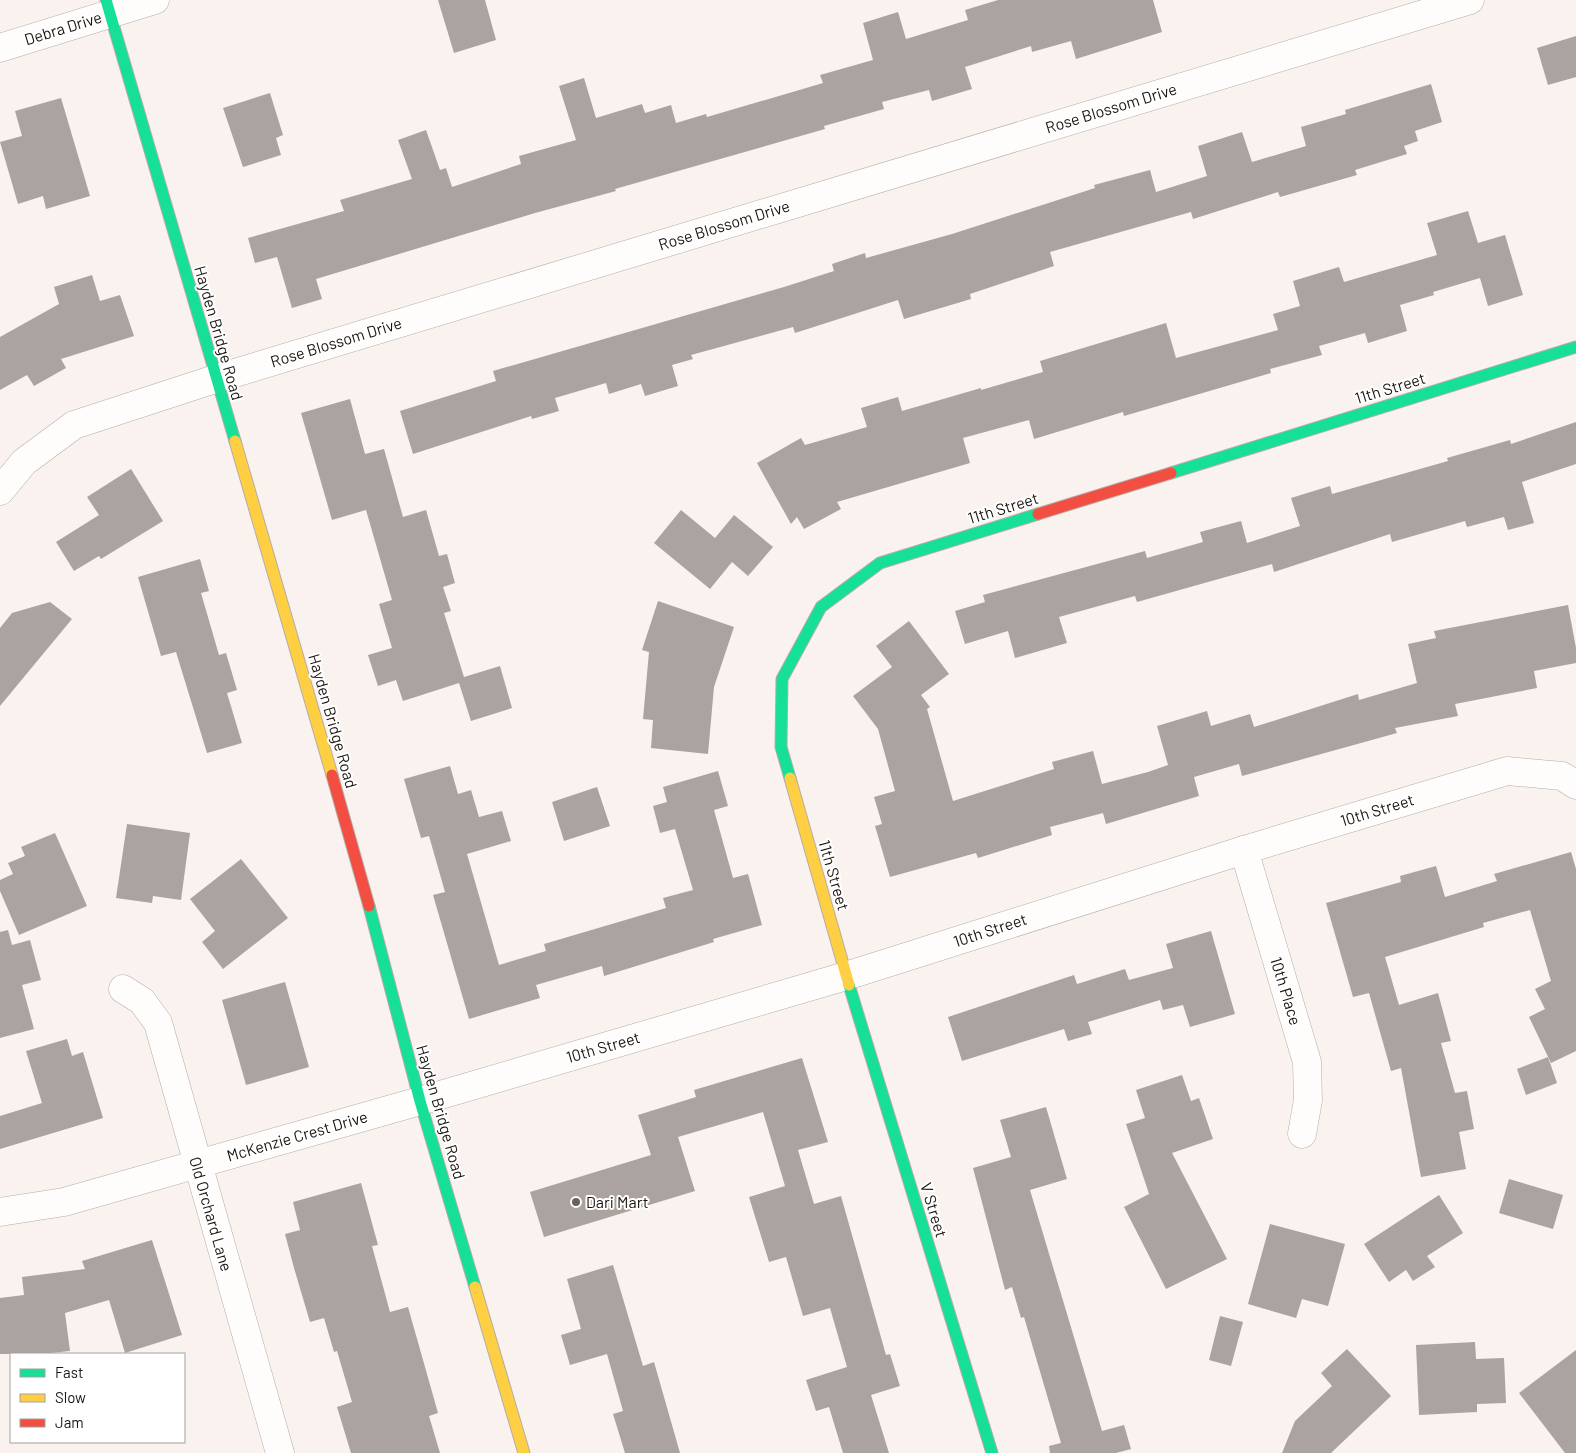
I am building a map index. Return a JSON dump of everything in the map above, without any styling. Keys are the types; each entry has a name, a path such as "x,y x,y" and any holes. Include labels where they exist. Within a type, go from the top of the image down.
{"street":[{"name":"Debra Drive","path":"0,48 108,7 155,0"},
{"name":"Rose Blossom Drive","path":"0,491 24,462 74,425 215,379 1470,0"},
{"name":"Hayden Bridge Road","path":"108,7 215,379 359,866 420,1101 524,1453"},
{"name":"11th Street","path":"846,976 781,747 782,679 821,607 880,563 1576,347"},
{"name":"10th Street","path":"420,1101 846,976 1244,850 1507,771 1569,780"},
{"name":"10th Place","path":"1244,850 1308,1062 1308,1100 1302,1134"},
{"name":"V Street","path":"846,976 992,1453"},
{"name":"Old Orchard Lane","path":"123,989 142,1001 158,1023 280,1453"},
{"name":"McKenzie Crest Drive","path":"0,1212 64,1202 420,1101"}],"building":[{"path":"438,0 485,0 496,40 454,53"},
{"path":"998,0 1153,0 1162,32 1076,59 1071,41 1032,52 1031,46 965,67 972,89 932,101 929,90 882,102 884,109 824,126 825,129 615,189 616,191 535,213 316,279 322,299 292,308 277,257 255,263 248,238 344,211 340,200 412,179 398,140 426,130 440,170 446,168 452,187 521,164 519,156 576,140 559,86 584,78 596,118 642,104 645,113 671,105 676,123 706,114 707,117 823,83 820,75 873,60 863,23 898,12 906,39 968,20 965,10"},
{"path":"1576,36 1576,77 1548,85 1537,48"},
{"path":"1431,84 1442,122 1415,131 1418,141 1404,146 1407,154 1355,170 1357,175 1280,197 1278,192 1193,219 1191,212 1050,252 1054,266 970,294 971,299 904,319 898,300 795,333 793,327 691,355 693,359 672,365 678,386 645,396 641,384 609,394 606,383 555,398 559,411 532,419 531,416 413,454 400,411 496,381 493,371 784,287 834,271 832,264 865,253 866,258 952,234 1095,188 1094,185 1150,170 1156,192 1207,176 1198,146 1242,132 1252,162 1306,146 1301,127 1346,114 1345,110"},
{"path":"270,93 283,135 276,138 281,155 243,167 223,108"},
{"path":"61,98 90,196 46,209 43,196 18,204 0,142 22,136 15,111"},
{"path":"1468,211 1478,243 1505,235 1523,295 1488,306 1480,278 1433,292 1434,295 1400,305 1407,331 1368,343 1365,333 1319,346 1322,355 1270,369 1271,373 1124,416 1123,412 1034,439 1029,420 963,438 970,463 837,502 841,509 804,529 797,517 791,524 757,463 801,438 805,445 867,427 861,408 898,397 902,411 981,388 981,390 1043,372 1040,361 1166,323 1176,358 1278,330 1273,314 1300,306 1293,281 1339,267 1344,282 1437,255 1427,223"},
{"path":"92,275 100,301 120,295 134,336 61,359 66,368 34,386 27,375 0,390 0,337 59,304 54,287"},
{"path":"350,399 365,454 384,449 403,517 426,510 439,556 447,554 455,583 443,587 451,611 444,613 464,677 500,666 512,708 471,721 459,683 403,701 396,680 378,686 368,655 392,648 379,604 392,600 366,510 332,520 301,413"},
{"path":"1576,422 1576,464 1522,482 1534,523 1508,530 1504,517 1467,527 1465,521 1392,542 1390,534 1274,572 1272,564 1137,602 1135,596 1059,617 1067,643 1015,658 1008,631 965,644 955,611 985,602 983,595 1145,551 1147,558 1203,542 1200,532 1241,521 1247,543 1300,526 1291,498 1330,486 1332,494 1448,461 1447,458 1510,440 1511,444"},
{"path":"131,469 163,521 101,559 99,556 74,571 56,542 99,515 87,497"},
{"path":"681,510 715,538 734,515 773,547 748,576 732,562 710,589 654,543"},
{"path":"200,559 209,591 201,593 219,655 226,653 237,690 227,693 242,743 207,753 176,652 161,656 138,577"},
{"path":"658,601 734,627 714,687 708,754 651,748 653,720 643,719 649,652 642,650"},
{"path":"50,602 72,619 0,706 0,628 12,613"},
{"path":"1568,605 1576,648 1576,663 1534,671 1537,688 1455,704 1458,716 1395,728 1397,733 1242,776 1239,764 1194,777 1199,796 1106,824 1103,813 1050,827 1052,835 978,858 976,853 890,877 875,826 882,824 874,797 895,791 878,729 853,696 892,667 876,646 909,621 949,674 921,695 930,707 927,709 953,801 1054,769 1052,762 1093,751 1102,784 1148,772 1168,765 1157,726 1207,711 1211,726 1250,714 1254,727 1358,694 1359,700 1417,683 1408,644 1436,638 1434,631"},
{"path":"450,766 458,794 471,790 479,817 502,811 511,841 467,854 499,965 546,951 544,944 666,908 663,898 693,890 675,829 660,833 653,806 667,802 663,787 718,771 728,806 714,810 733,878 748,874 762,925 713,939 714,942 604,976 602,966 536,985 540,998 469,1019 433,895 445,892 429,836 421,838 404,779"},
{"path":"597,787 610,826 564,841 552,802"},
{"path":"127,824 190,833 181,900 153,896 152,903 116,898"},
{"path":"55,833 87,906 19,935 0,891 0,880 13,874 8,863 25,856 21,847"},
{"path":"1571,852 1576,869 1576,1051 1551,1063 1529,1017 1545,1009 1535,989 1551,981 1530,910 1483,923 1484,927 1385,957 1399,1005 1438,993 1451,1041 1441,1043 1455,1093 1467,1091 1474,1129 1459,1132 1466,1169 1421,1177 1401,1068 1391,1071 1369,993 1353,997 1326,903 1401,882 1400,876 1436,866 1445,897 1497,881 1494,874"},
{"path":"241,859 288,918 223,969 202,942 215,931 190,899"},
{"path":"8,930 12,945 30,940 41,980 22,985 34,1029 0,1038 0,932"},
{"path":"1211,931 1235,1014 1190,1027 1183,1005 1163,1010 1160,1000 1088,1022 1092,1034 1068,1041 1064,1029 962,1061 948,1017 1074,975 1077,984 1125,969 1129,980 1173,968 1166,944"},
{"path":"285,982 309,1067 246,1085 222,1000"},
{"path":"67,1039 72,1056 83,1052 103,1118 0,1149 0,1116 42,1103 26,1051"},
{"path":"1548,1057 1557,1083 1526,1095 1517,1069"},
{"path":"802,1058 828,1142 798,1150 814,1204 841,1196 886,1355 890,1354 900,1386 871,1395 889,1453 843,1453 829,1407 816,1411 806,1380 847,1367 830,1308 803,1316 786,1257 769,1262 749,1197 785,1186 763,1112 678,1137 695,1191 544,1237 530,1192 651,1155 638,1115 696,1097 694,1090"},
{"path":"1182,1075 1191,1101 1199,1098 1213,1139 1172,1153 1227,1259 1166,1289 1124,1207 1149,1194 1126,1124 1145,1118 1136,1090"},
{"path":"1046,1107 1067,1179 1030,1190 1102,1431 1124,1425 1131,1449 1116,1453 1050,1453 1049,1446 1061,1443 1024,1317 1021,1318 1012,1287 1005,1290 973,1168 1011,1157 1000,1120"},
{"path":"1509,1179 1563,1195 1553,1229 1499,1213"},
{"path":"361,1183 378,1245 372,1246 390,1312 408,1307 438,1413 429,1416 440,1453 351,1453 337,1407 352,1402 337,1351 334,1352 324,1318 310,1322 294,1268 285,1234 300,1230 293,1202"},
{"path":"1439,1195 1463,1233 1427,1256 1435,1267 1413,1281 1406,1270 1389,1282 1364,1244"},
{"path":"1270,1224 1345,1244 1328,1306 1302,1299 1296,1318 1248,1304"},
{"path":"152,1240 182,1335 125,1353 109,1300 65,1313 70,1351 0,1354 0,1298 24,1295 22,1277 85,1269 82,1261"},
{"path":"613,1265 643,1366 654,1362 680,1453 625,1453 613,1414 623,1411 607,1354 570,1365 561,1335 581,1329 567,1279"},
{"path":"1220,1316 1243,1322 1231,1366 1209,1360"},
{"path":"1475,1342 1476,1359 1504,1358 1506,1403 1477,1404 1477,1412 1419,1415 1416,1345"},
{"path":"1347,1349 1391,1396 1331,1453 1282,1453 1295,1421 1332,1386 1321,1373"},
{"path":"1576,1350 1576,1453 1565,1453 1519,1393"}],"traffic: fast":[{"path":"106,0 235,441"},
{"path":"1171,473 1576,347"},
{"path":"790,778 781,747 782,679 821,607 880,563 1038,514"},
{"path":"369,906 420,1101 475,1287"},
{"path":"849,985 992,1453"}],"traffic: slow":[{"path":"235,441 332,775"},
{"path":"790,778 849,985"},
{"path":"475,1287 524,1453"}],"traffic: jam":[{"path":"1038,514 1171,473"},
{"path":"332,775 369,906"}],"place":[{"name":"Dari Mart","path":"576,1202"}]}
